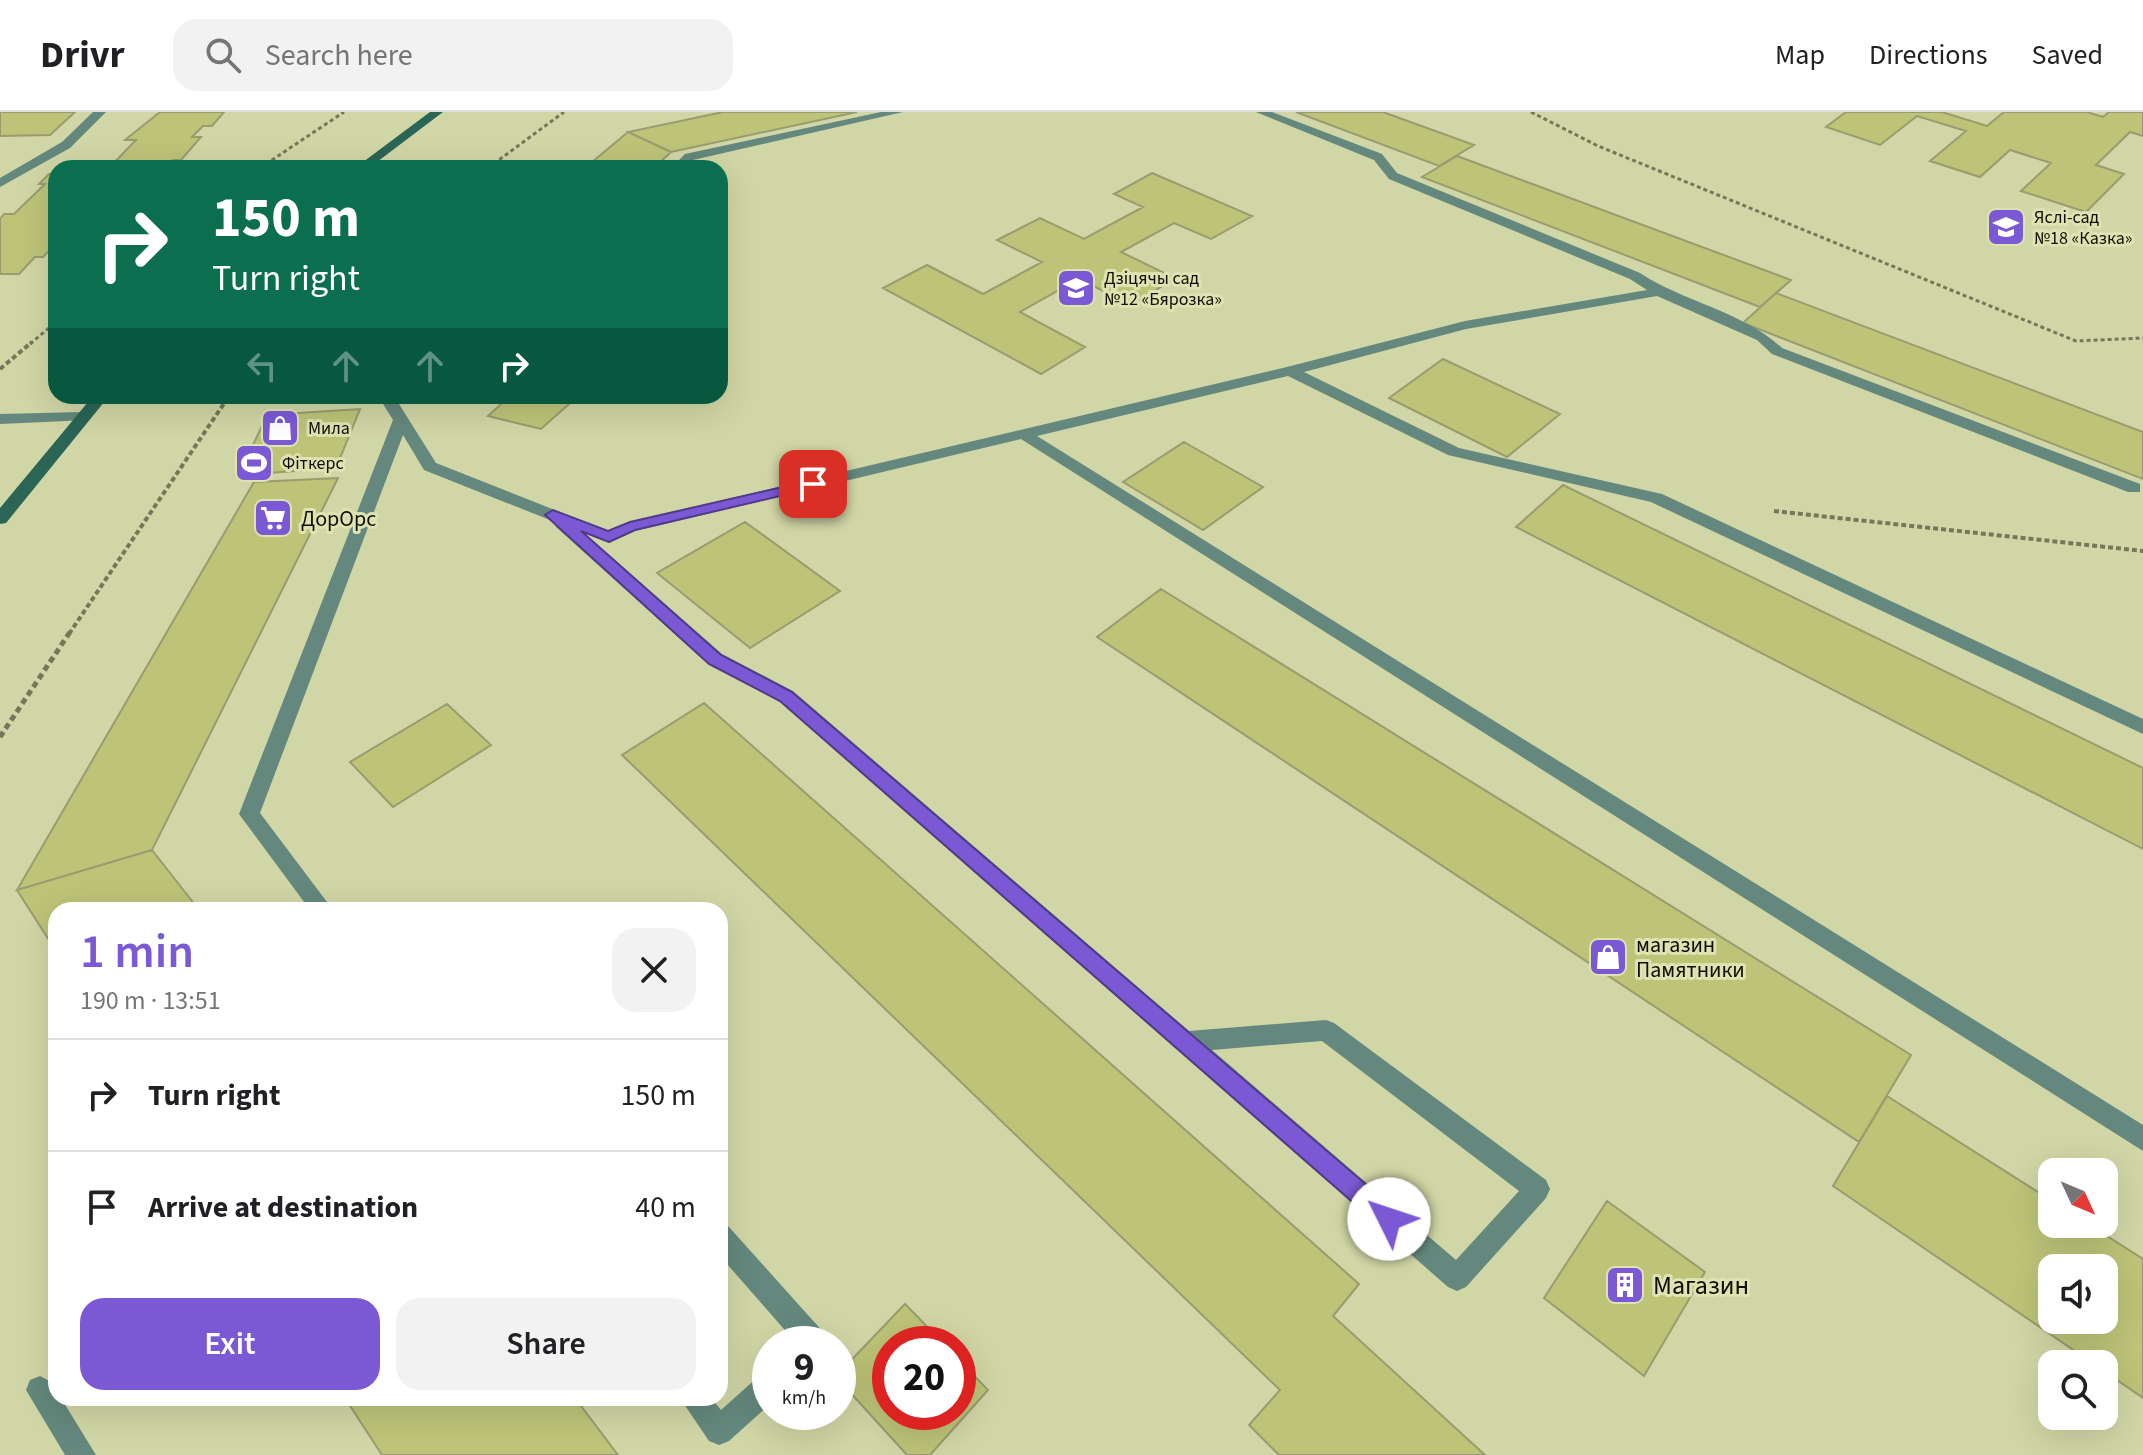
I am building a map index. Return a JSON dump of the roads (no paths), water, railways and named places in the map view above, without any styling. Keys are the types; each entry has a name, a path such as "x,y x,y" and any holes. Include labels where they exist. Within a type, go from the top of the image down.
{"main road":[{"path":"372,160 437,112"},
{"path":"0,519 94,404"}],"lane":[{"path":"0,183 66,145 100,112"},
{"path":"686,160 897,112"},
{"path":"1262,112 1378,157 1393,176 1635,276 1659,292 1762,337 1777,351 2134,488"},
{"path":"391,404 430,466 609,537 630,527 1290,371 1465,325 1659,292"},
{"path":"1290,371 1454,452 1656,498 2143,727"},
{"path":"0,419 83,417"},
{"path":"316,902 249,814 401,420"},
{"path":"1025,435 2143,1139"},
{"path":"553,515 715,659 786,696 1457,1278 1537,1189 1326,1030 1185,1042"},
{"path":"728,1245 799,1326"},
{"path":"40,1390 48,1402"},
{"path":"700,1406 719,1431 752,1401"},
{"path":"50,1406 82,1455"}],"place":[{"name":"Яслі-сад №18 «Казка»","path":"2006,227"},
{"name":"Дзіцячы сад №12 «Бярозка»","path":"1076,288"},
{"name":"Мила","path":"280,428"},
{"name":"Фіткерс","path":"254,463"},
{"name":"ДорОрс","path":"273,518"},
{"name":"магазин Памятники","path":"1608,957"},
{"name":"Магазин","path":"1625,1285"}]}
